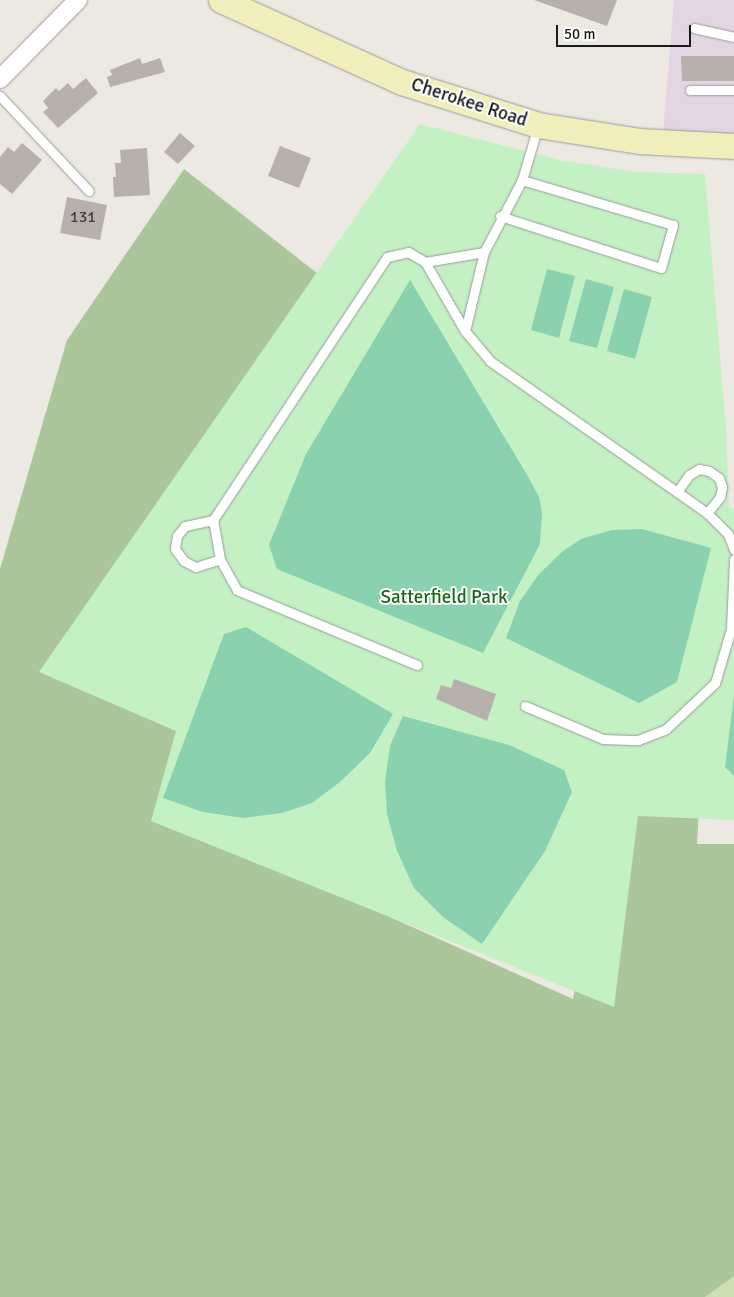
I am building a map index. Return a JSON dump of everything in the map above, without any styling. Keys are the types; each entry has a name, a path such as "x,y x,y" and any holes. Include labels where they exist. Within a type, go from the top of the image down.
{"main road":[{"name":"Cherokee Road","path":"221,0 402,82 538,125 639,141 734,146"}],"street":[{"path":"0,79 78,0"}],"lane":[{"path":"694,28 734,37"},
{"path":"690,90 734,90"},
{"path":"0,96 89,191"},
{"path":"465,331 484,252 500,216 522,180 538,125"},
{"path":"500,216 661,268 673,225 522,180"},
{"path":"416,665 237,590 220,559 213,520 387,257 408,252 425,262 465,331 490,361 707,512 728,534 734,550"},
{"path":"425,262 484,252"},
{"path":"677,492 689,475 699,469 709,471 719,478 722,487 720,497 707,512"},
{"path":"213,520 185,526 177,536 175,549 184,561 196,567 220,559"},
{"path":"525,706 603,739 638,740 666,729 715,683 731,629 734,559"}],"shaded area":[{"path":"674,0 734,0 734,135 663,134"}],"green space":[{"name":"Satterfield Park","path":"420,124 560,160 634,172 705,174 726,429 729,508 734,508 734,820 638,816 614,1007 151,821 176,731 39,672"},
{"path":"184,169 336,288 183,720 162,815 573,999 607,813 699,807 697,844 734,844 734,1276 705,1297 0,1297 0,569 67,340"},
{"path":"547,269 575,276 559,338 531,330"},
{"path":"586,279 614,287 597,348 569,341"},
{"path":"410,280 539,497 542,513 540,544 483,653 277,569 269,545 306,454"},
{"path":"624,289 652,297 635,359 607,351"},
{"path":"642,529 711,548 677,682 639,703 506,638 520,601 539,574 563,551 581,539 612,530"},
{"path":"246,627 393,714 370,753 340,782 312,803 282,813 243,818 203,812 163,798 224,634"},
{"path":"734,695 734,776 725,767"},
{"path":"403,716 509,745 564,770 572,792 545,851 482,944 443,917 414,888 397,851 387,814 385,782 390,746"},
{"path":"734,1276 734,1297 705,1297"}],"building":[{"path":"534,0 617,0 607,26"},
{"path":"681,56 734,56 734,81 682,81"},
{"path":"140,58 142,64 160,58 165,72 110,87 107,77 112,75 110,70"},
{"path":"86,78 98,93 58,128 43,112 48,108 43,101 56,88 59,91 68,83 73,89"},
{"path":"180,133 195,146 178,164 164,152"},
{"path":"22,143 42,160 12,194 0,184 0,157 8,147 14,152"},
{"path":"280,146 311,158 299,188 268,176"},
{"path":"147,148 150,195 114,197 113,177 116,177 115,163 121,163 120,150"},
{"path":"67,197 107,205 100,240 60,233"},
{"path":"454,679 496,694 487,721 436,699 441,685 451,688"}]}
